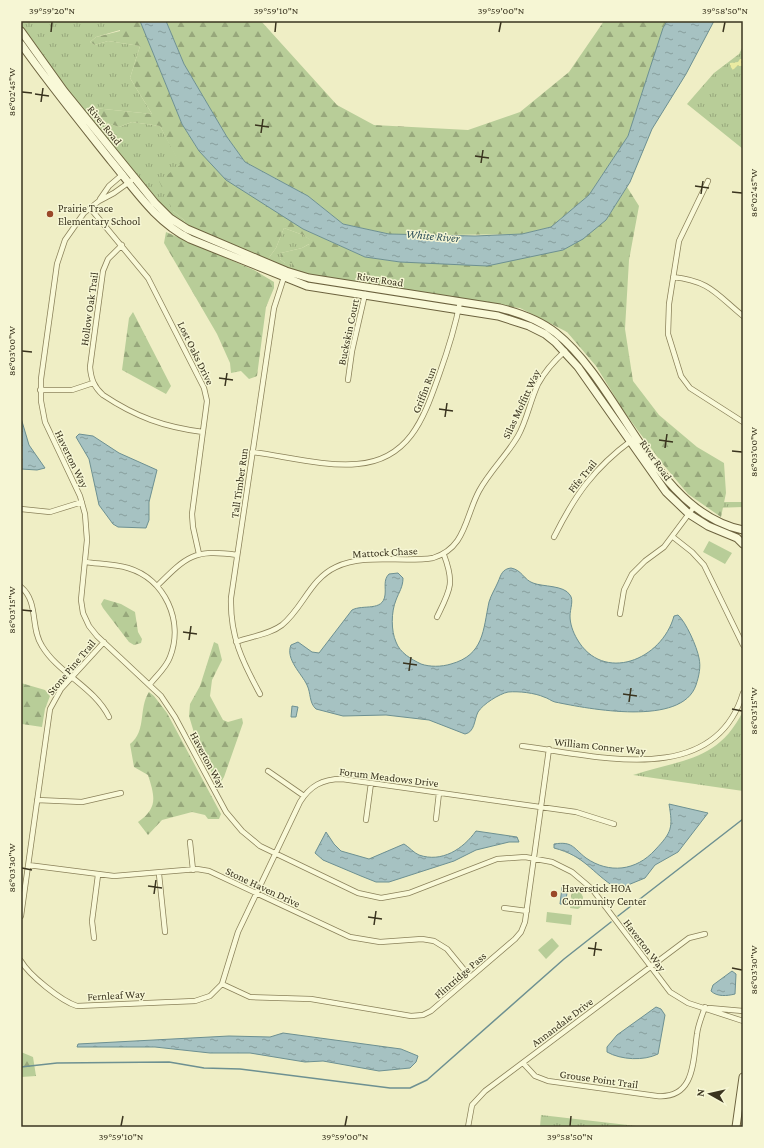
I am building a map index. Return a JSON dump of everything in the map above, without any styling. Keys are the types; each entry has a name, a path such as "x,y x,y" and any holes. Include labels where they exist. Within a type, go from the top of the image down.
{"main road":[{"name":"River Road","path":"21,31 125,172 128,183 158,218 181,235 285,274 460,302 518,313 543,324 570,345 586,363 675,490 694,507 712,518 743,530"},
{"name":"River Road","path":"21,44 56,94 125,172 135,178 164,212 182,226 317,289 498,316 523,323 544,334 564,351 578,367 666,492 689,514 708,526 737,538 743,544"},
{"path":"736,1127 743,1077"}],"street":[{"name":"Haverton Way","path":"99,201 109,186 125,172"},
{"name":"Haverton Way","path":"135,178 90,208 70,230 59,255 40,390 43,413 49,431 82,502 87,531 81,596 82,608 89,626 104,642 150,684 171,709 230,818 255,843 358,893 381,898 392,898 409,893 497,859 519,856 534,858 561,866 576,875 598,897 650,967 674,995 688,1003 705,1007 743,1021"},
{"path":"708,181 679,241 667,324 668,334 681,376 690,388 743,422"},
{"name":"Lost Oaks Drive","path":"90,208 148,278 201,379 207,400 192,514 193,527 200,554"},
{"name":"Hollow Oak Trail","path":"93,383 90,367 103,271 108,258 122,245"},
{"name":"Tall Timber Run","path":"260,694 241,658 236,642 231,608 237,555 274,308 285,274"},
{"path":"673,277 698,281 706,285 743,316"},
{"name":"Buckskin Court","path":"348,380 352,352 366,288"},
{"name":"Griffin Run","path":"252,452 346,465 374,461 395,450 415,431 426,413 454,333 460,302"},
{"name":"Silas Moffitt Way","path":"444,555 456,544 478,492 519,434 535,391 543,375 570,345"},
{"path":"40,390 72,390 93,383 103,395 150,420 167,427 203,432"},
{"name":"Fife Trail","path":"554,537 579,492 596,471 636,436"},
{"path":"21,509 50,512 82,502"},
{"path":"620,614 624,590 632,574 645,561 664,547 694,507"},
{"path":"672,538 692,552 704,565 743,645"},
{"path":"157,586 176,567 200,554 213,552 237,555"},
{"path":"437,617 447,596 451,581 449,567 444,555"},
{"name":"Mattock Chase","path":"236,642 270,631 282,624 314,583 322,575 335,567 355,562 425,559 444,555"},
{"path":"85,562 128,568 146,577 157,586 172,611 175,627 175,638 166,665 150,684"},
{"path":"21,587 31,602 36,632 42,646 50,656 99,702 108,717"},
{"name":"Stone Pine Trail","path":"21,916 50,709 57,694 104,642"},
{"name":"William Conner Way","path":"522,746 636,761 652,760 683,754 701,747 720,733 734,714 743,693"},
{"name":"Flintridge Pass","path":"222,984 250,997 295,997 414,1016 431,1010 520,934 525,922 527,911 548,749"},
{"path":"268,772 304,796"},
{"name":"Forum Meadows Drive","path":"222,984 236,939 275,854 304,796 315,785 326,780 342,779 541,807 580,813 614,824"},
{"path":"366,820 371,783"},
{"path":"37,800 82,802 121,793"},
{"path":"436,819 439,793"},
{"path":"190,842 193,870"},
{"name":"Stone Haven Drive","path":"28,865 98,875 125,877 193,870 209,872 354,938 380,942 422,939 434,940 447,949 470,977"},
{"path":"159,874 165,932"},
{"path":"94,938 92,921 98,875"},
{"path":"504,908 527,911"},
{"name":"Annandale Drive","path":"468,1127 472,1105 485,1091 689,938 704,934"},
{"name":"Fernleaf Way","path":"21,961 26,968 64,1000 77,1006 197,1000 210,996 222,984"},
{"name":"Haverton Way","path":"705,1007 743,1011"},
{"name":"Grouse Point Trail","path":"523,1063 535,1076 552,1082 657,1096 668,1096 678,1091 690,1076 698,1030 705,1007"}],"green space":[{"path":"21,21 120,21 120,30 96,37 90,42 95,45 108,41 140,46 130,78 152,114 94,108 89,111 93,118 119,127 132,122 160,126 181,165 173,211 184,220 187,229 143,188 21,31"},
{"path":"120,21 140,21 182,124 199,151 303,229 365,257 400,262 606,220 627,187 639,206 629,260 625,329 633,381 659,415 697,447 724,463 726,493 721,517 688,494 662,463 625,413 596,366 567,332 520,308 460,302 336,283 291,269 292,263 285,263 280,259 281,253 302,248 313,242 303,235 284,228 276,248 268,259 212,241 187,229 184,220 173,211 159,181 180,165 160,126 132,122 119,127 93,118 89,111 94,108 152,114 130,78 140,46 108,41 95,45 90,42 96,37 120,31"},
{"path":"166,21 261,21 337,105 374,125 468,130 520,112 569,72 604,21 666,21 628,136 589,195 551,227 522,234 434,235 389,234 343,224 308,196 245,162 227,137 184,64"},
{"path":"743,46 743,149 687,104 714,73 739,54"},
{"path":"284,228 303,235 314,242 361,262 387,268 410,283 437,278 455,286 437,281 408,286 392,273 361,265 309,244 302,248 281,253 280,259 285,263 292,263 291,269 268,259 276,248"},
{"path":"166,232 254,270 274,282 274,288 266,307 257,376 249,379 241,371 231,373 230,363 217,334 164,243"},
{"path":"572,265 582,267 587,270 594,295 594,330 597,339 603,347 617,360 621,386 658,434 674,445 698,476 702,490 709,498 718,502 743,502 743,507 714,508 699,491 695,477 671,448 656,436 650,425 618,387 614,362 593,340 590,324 589,285 587,277 583,271 579,269 568,270 537,281 513,283 501,288 455,286 476,284 498,286 513,281 529,280"},
{"path":"133,312 171,386 166,394 122,370 129,318"},
{"path":"709,541 732,553 725,564 703,552"},
{"path":"104,599 121,604 135,612 138,632 142,639 141,643 134,645 129,642 103,608 101,604"},
{"path":"214,642 218,644 222,660 212,680 210,696 223,720 228,722 242,718 243,723 224,777 218,787 195,736 189,716 190,704 200,686"},
{"path":"21,683 45,690 50,696 45,709 42,727 22,724 21,731"},
{"path":"149,692 167,713 221,814 219,819 208,819 205,815 192,812 162,820 148,835 138,822 149,812 152,807 153,796 148,775 134,767 130,744 139,733 144,705"},
{"path":"743,711 743,791 633,775 697,756 710,749 722,740 733,728"},
{"path":"572,889 580,891 583,897 582,906 578,909 570,908"},
{"path":"547,912 572,915 571,925 546,922"},
{"path":"552,938 559,946 546,959 538,950"},
{"path":"21,1052 33,1057 36,1076 21,1077"},
{"path":"541,1115 645,1127 540,1127"}],"sand":[{"path":"740,59 743,59 743,66 737,66 733,70 730,63 738,62"}],"water":[{"name":"White River","path":"140,21 166,21 184,64 227,137 245,162 308,196 343,224 389,234 475,236 522,234 551,227 589,195 628,136 663,28 667,21 714,21 686,74 652,129 630,182 606,220 583,239 563,250 487,266 400,262 365,257 303,229 226,180 199,151 182,124"},
{"path":"21,418 29,445 45,468 37,470 21,469"},
{"path":"79,434 93,436 119,453 157,470 149,502 149,520 146,528 118,527 113,524 99,505 89,459 76,437"},
{"path":"511,568 518,571 530,582 563,589 570,595 572,605 570,619 577,639 588,653 601,661 616,663 631,661 645,654 657,644 667,631 674,616 678,615 691,635 698,653 700,661 696,685 687,698 673,706 654,711 633,712 589,708 555,702 532,693 508,692 487,703 478,712 471,731 465,734 429,720 386,715 343,716 316,709 314,707 307,685 290,656 291,645 298,642 312,652 319,653 352,610 381,604 385,595 385,581 389,574 398,573 403,578 402,587 394,605 392,616 394,638 398,646 406,655 421,664 428,666 439,666 462,660 476,648 483,632 491,597 502,573"},
{"path":"292,706 298,707 296,717 291,717"},
{"path":"669,804 708,813 678,852 655,865 645,878 623,887 616,888 581,860 565,851 554,848 554,844 569,844 586,858 595,863 613,868 631,866 648,857 665,839 671,824"},
{"path":"476,831 517,837 519,842 509,842 476,850 454,861 389,882 376,882 323,860 315,853 326,832 341,851 369,859 404,844 419,855 428,857 444,856 458,849 471,838"},
{"path":"562,887 568,888 565,904 560,904"},
{"path":"732,971 736,974 735,994 725,996 713,993 711,991 713,985"},
{"path":"656,1007 661,1009 665,1015 658,1054 646,1058 632,1059 619,1057 607,1052 607,1047 617,1035"},
{"path":"283,1033 401,1049 418,1056 416,1062 410,1068 379,1071 323,1061 305,1062 250,1053 210,1053 155,1047 77,1047 78,1044 229,1036 270,1037"}],"waterway":[{"path":"618,916 743,819"},
{"path":"21,1067 57,1063 169,1062 204,1068 240,1069 390,1088 410,1088 427,1080 564,959 611,922"}],"place":[{"name":"Prairie Trace Elementary School","path":"50,214"},
{"name":"Haverstick HOA Community Center","path":"554,894"}]}
